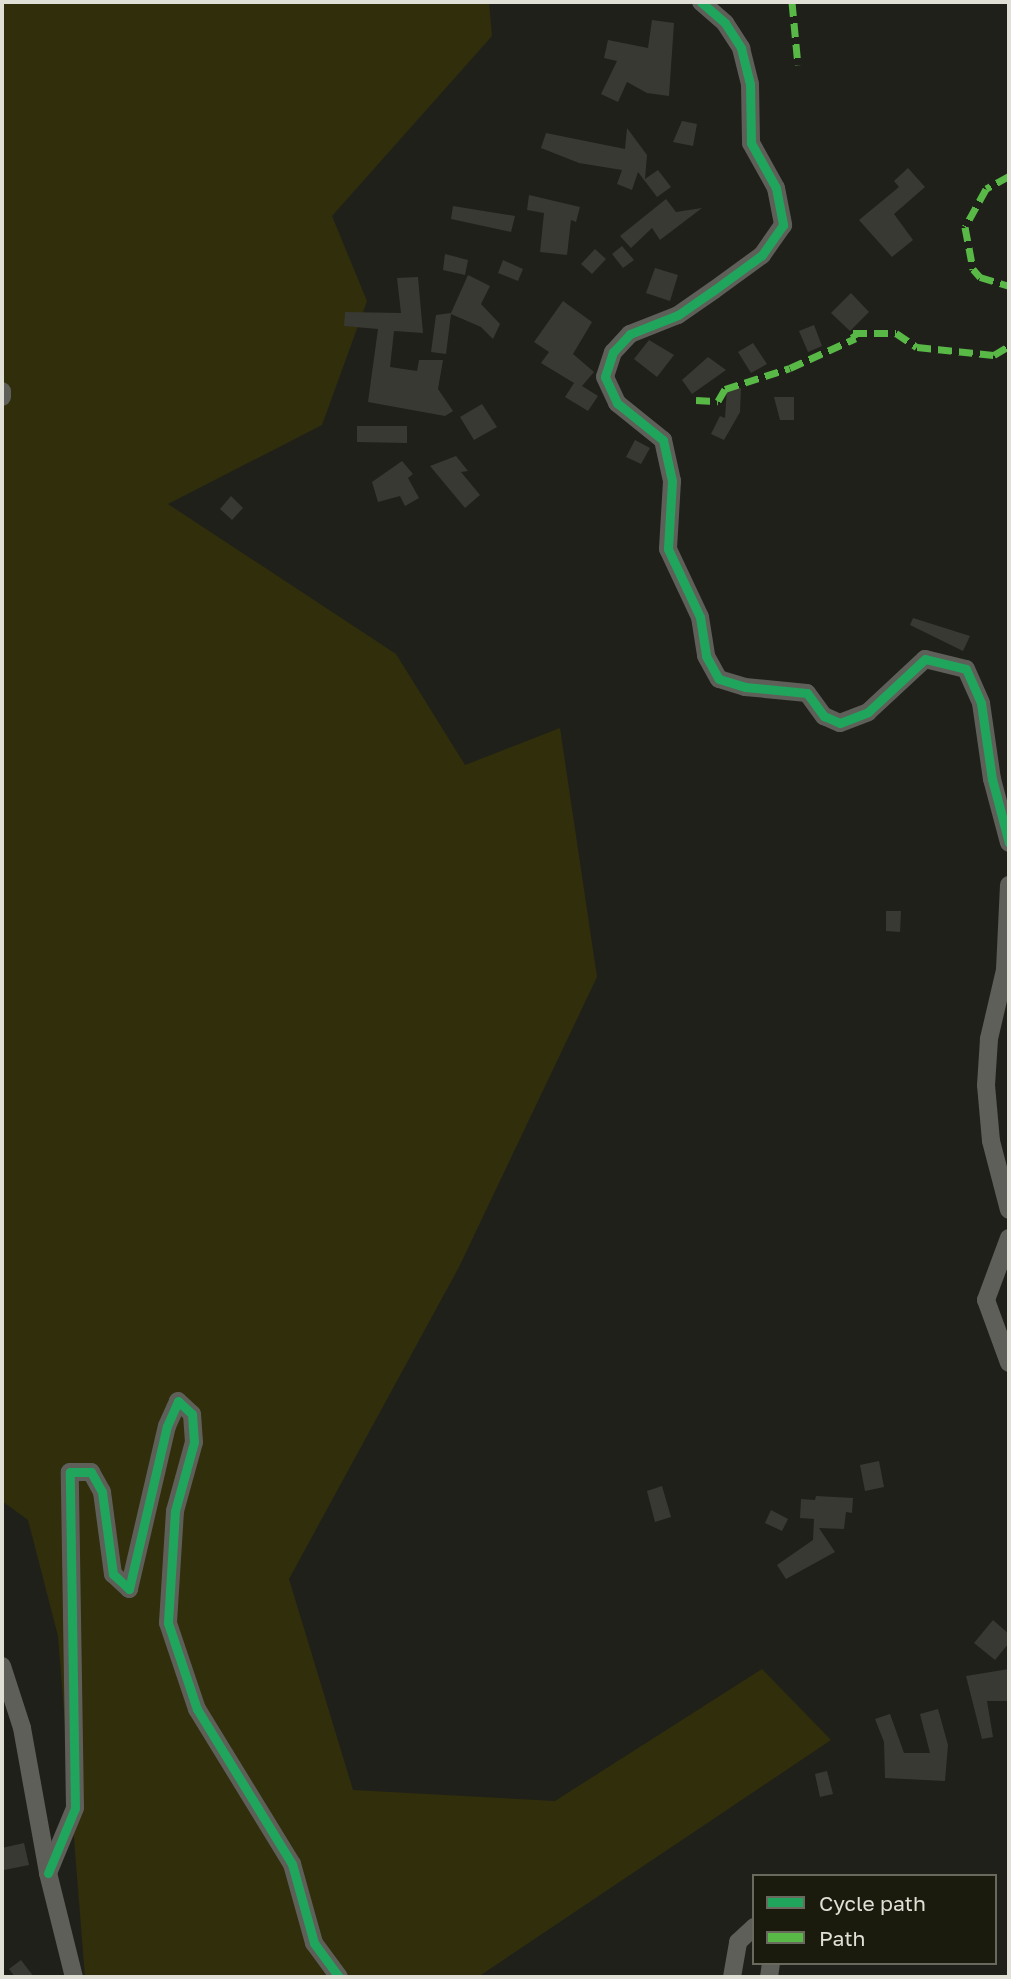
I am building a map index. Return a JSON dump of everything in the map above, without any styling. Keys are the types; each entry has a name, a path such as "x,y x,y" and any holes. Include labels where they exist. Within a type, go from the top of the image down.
{"street":[{"path":"701,2 725,23 741,48 750,84 751,143 776,188 783,225 762,255 714,290 678,315 630,334 613,352 605,377 617,403 663,440 671,481 668,549 700,617 706,656 719,679 745,687 807,693 824,716 840,723 868,712 925,659 966,669 981,703 992,779 1009,843"},
{"path":"2,391 2,397"},
{"path":"1009,885 1005,970 989,1039 986,1085 991,1141 1009,1210"},
{"path":"1009,1238 986,1300 1009,1363"},
{"path":"48,1873 75,1808 70,1472 91,1472 102,1492 113,1574 129,1589 167,1426 178,1401 192,1414 194,1442 176,1511 168,1623 197,1709 292,1864 314,1942 339,1977"},
{"path":"2,1666 22,1728 48,1873 74,1977"},
{"path":"733,1977 738,1942 752,1929"}],"shaded area":[{"path":"2,2 489,2 492,36 332,216 367,301 322,425 168,504 396,654 465,765 560,728 597,977 459,1267 289,1579 353,1790 555,1801 762,1669 831,1740 478,1977 85,1977 58,1636 28,1520 2,1501"}],"building":[{"path":"652,20 674,23 669,96 647,93 627,82 618,102 601,94 617,61 604,58 608,40 648,48"},
{"path":"682,121 697,124 693,146 673,142"},
{"path":"627,128 647,155 645,179 658,170 671,187 657,197 638,172 632,190 617,184 622,170 579,163 541,148 546,133 625,149"},
{"path":"908,168 925,187 894,214 913,240 892,257 859,220 899,187 894,181"},
{"path":"529,195 580,207 576,222 571,220 567,255 540,252 544,213 527,210"},
{"path":"666,199 676,212 702,208 660,240 652,228 631,248 620,236"},
{"path":"453,206 515,216 511,232 451,219"},
{"path":"622,246 634,260 623,268 612,254"},
{"path":"595,249 606,259 592,274 581,264"},
{"path":"445,254 468,260 465,275 443,270"},
{"path":"503,260 523,269 518,281 498,273"},
{"path":"655,268 678,275 670,301 646,293"},
{"path":"468,275 490,286 481,304 500,324 493,339 481,327 451,314 446,354 431,352 436,315 451,313"},
{"path":"418,277 423,333 394,331 390,367 417,371 419,360 443,360 438,389 453,411 445,416 368,402 378,329 344,326 345,312 401,313 397,278"},
{"path":"851,293 869,312 850,331 831,313"},
{"path":"563,301 592,322 573,354 594,372 582,386 598,396 588,411 565,397 574,383 541,363 549,352 534,342"},
{"path":"814,325 822,346 808,352 799,331"},
{"path":"649,340 674,355 657,377 634,359"},
{"path":"753,343 767,364 751,373 738,352"},
{"path":"708,357 726,370 692,394 682,380"},
{"path":"727,388 741,388 740,412 724,440 711,434 720,416 725,418"},
{"path":"774,397 794,397 794,420 780,420"},
{"path":"482,404 497,427 474,440 460,417"},
{"path":"357,426 407,426 407,443 357,442"},
{"path":"635,440 650,448 641,464 626,457"},
{"path":"456,456 468,471 461,472 480,495 465,508 430,466"},
{"path":"402,461 413,474 408,478 419,498 405,506 400,496 378,502 372,482"},
{"path":"231,496 243,508 232,520 220,509"},
{"path":"913,618 970,636 963,651 910,625"},
{"path":"886,911 901,911 900,932 886,931"},
{"path":"879,1461 884,1487 865,1491 860,1465"},
{"path":"662,1486 671,1517 655,1522 647,1491"},
{"path":"816,1496 853,1498 852,1513 846,1512 844,1529 819,1528 835,1552 786,1579 777,1565 813,1540 814,1519 800,1518 801,1499 815,1500"},
{"path":"771,1510 788,1519 782,1531 765,1523"},
{"path":"993,1620 1009,1634 1009,1643 995,1660 974,1643"},
{"path":"1009,1669 1009,1701 987,1701 993,1737 982,1739 966,1676"},
{"path":"938,1709 948,1745 945,1781 885,1778 884,1742 875,1719 890,1714 904,1753 930,1753 920,1714"},
{"path":"827,1771 833,1794 820,1797 815,1774"},
{"path":"24,1843 29,1865 4,1870 2,1848"},
{"path":"21,1960 34,1977 15,1977 9,1969"}],"marked path":[{"path":"792,2 798,65"},
{"path":"1009,176 986,189 965,227 973,269 980,277 1009,286"},
{"path":"696,400 718,401 725,389 790,368 856,338 853,333 896,333 917,347 994,355 1009,346"}],"cycle path":[{"path":"701,2 725,23 741,48 750,84 751,143 776,188 783,225 762,255 714,290 678,315 630,334 613,352 605,377 617,403 663,440 672,481 668,549 700,617 706,656 719,679 745,687 807,693 824,716 840,723 868,712 925,659 966,669 981,703 992,779 1009,843"},
{"path":"48,1873 75,1808 70,1472 91,1472 102,1492 113,1574 129,1589 167,1426 178,1401 192,1414 194,1442 175,1511 168,1623 197,1709 292,1864 314,1943 339,1977"}]}
